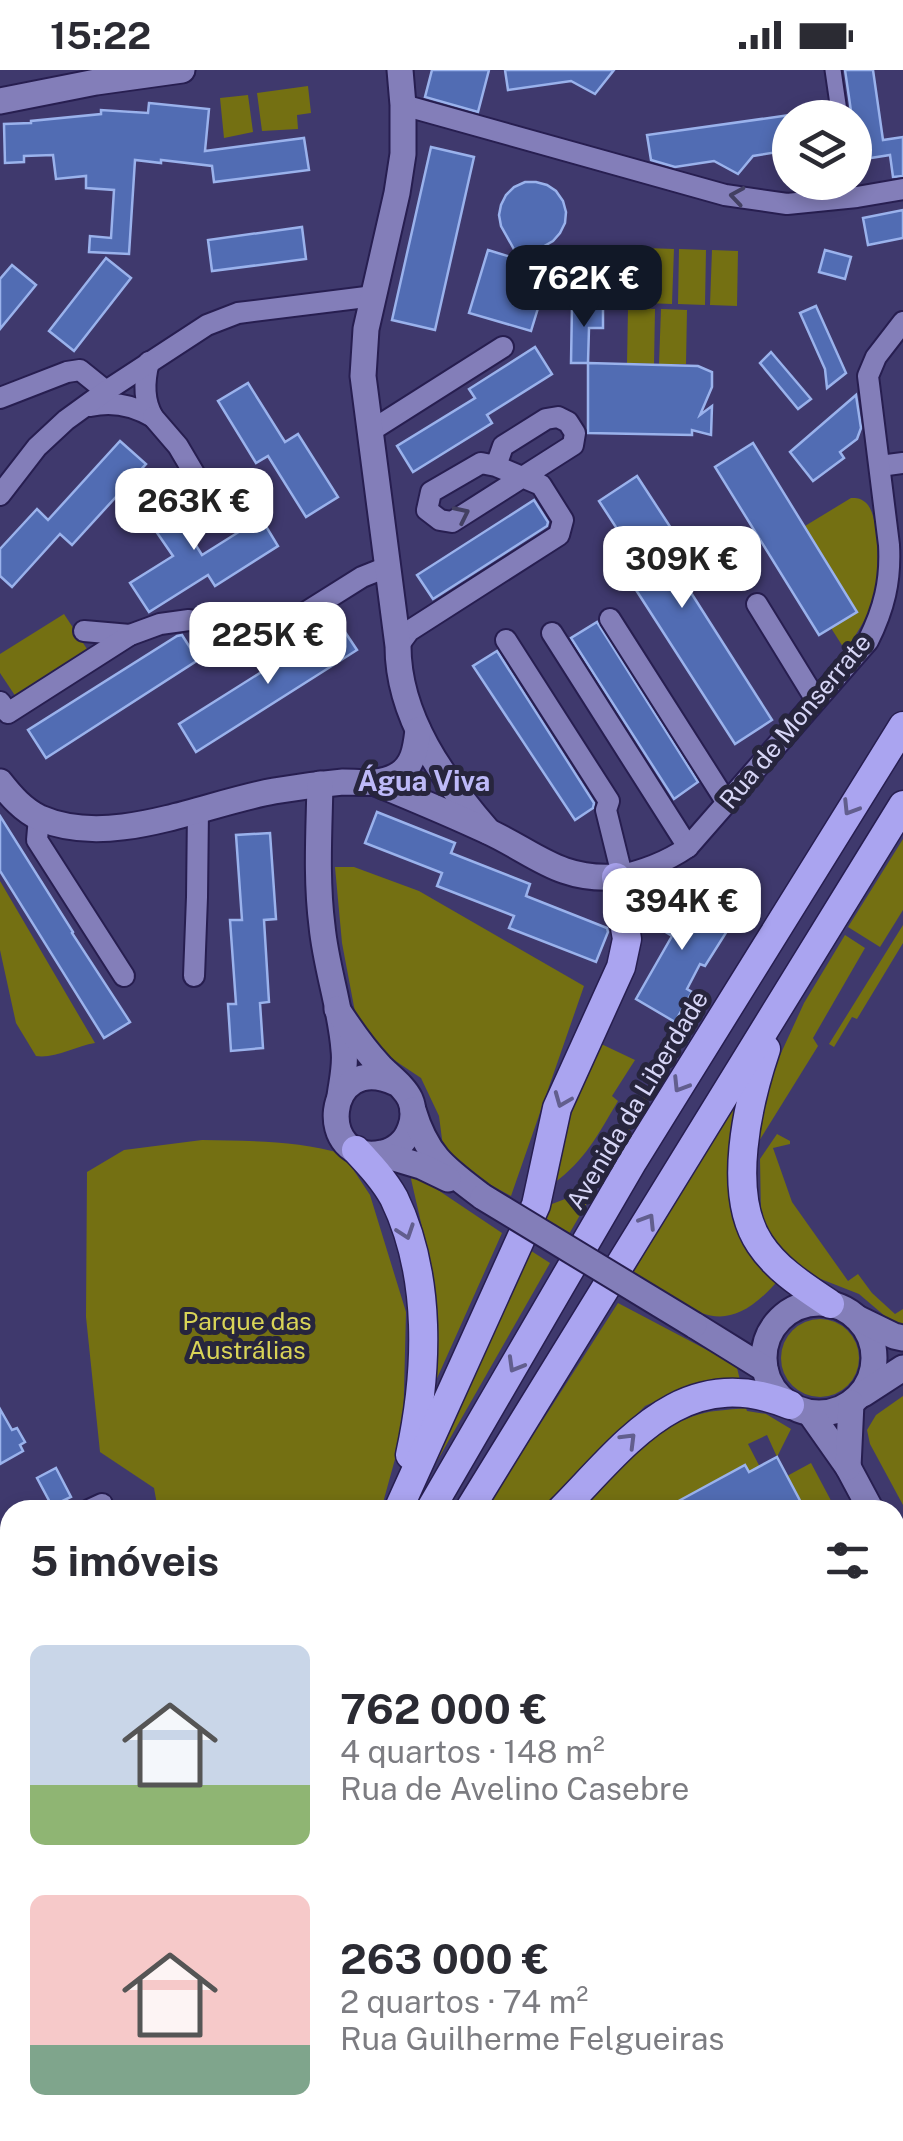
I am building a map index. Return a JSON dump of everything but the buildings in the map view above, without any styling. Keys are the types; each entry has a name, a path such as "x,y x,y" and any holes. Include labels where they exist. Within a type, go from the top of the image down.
{"highway":[{"name":"Avenida da Liberdade","path":"436,1500 633,1161 903,726"},
{"path":"474,1500 903,806"},
{"path":"402,1500 536,1205 557,1108 621,967 628,939 619,876"},
{"path":"811,955 774,1031 755,1084 746,1127 744,1186 749,1223 759,1243 795,1279 843,1310"},
{"path":"368,1152 394,1198 419,1276 421,1392 399,1500"},
{"path":"571,1500 639,1430 670,1409 702,1398 751,1392 800,1409"}],"street":[{"path":"0,101 182,70"},
{"name":"Rua de Monserrate","path":"400,70 403,154 366,330 363,376 369,432 398,646 398,672 408,706 418,730 461,800 488,831"},
{"path":"834,70 838,100"},
{"path":"403,105 725,195 787,204 805,200"},
{"path":"872,190 903,189"},
{"path":"0,495 37,447 78,411 207,326 238,313 374,296"},
{"name":"Rua de Monserrate","path":"39,817 74,826 107,828 136,825 271,792 320,784 376,783 488,831 572,874 595,878 619,876 671,859 727,803 868,641 879,618 887,594 889,545 868,384 871,366 903,322"},
{"path":"369,432 502,347"},
{"path":"149,362 145,376 148,408 178,446 214,507"},
{"path":"0,398 80,370 106,391"},
{"path":"78,411 94,404 112,403 142,410 153,417"},
{"path":"398,646 408,631 559,536 563,520 541,486 524,477 496,466 482,463 431,492 428,510 440,520 452,522 524,477 572,445 575,434 568,422 546,418 502,446 496,466"},
{"path":"880,466 903,463"},
{"path":"240,653 362,577 387,566"},
{"path":"757,604 816,700"},
{"path":"610,619 727,803"},
{"path":"0,702 8,713 130,635 160,624 188,620 268,634"},
{"path":"84,631 130,635"},
{"path":"552,633 688,846"},
{"path":"506,640 609,801 606,810 619,876"},
{"path":"376,783 406,768 413,758 418,730"},
{"path":"0,782 12,798 39,817 37,840 124,976"},
{"path":"320,784 318,889 327,967 344,1051 344,1072 335,1113 340,1135 368,1152 421,1166 484,1197 765,1370"},
{"path":"194,976 198,809"},
{"path":"337,1009 360,1043 404,1090 431,1152 444,1167 484,1197"},
{"path":"340,1096 359,1079 372,1076 396,1083"},
{"path":"368,1152 392,1150 402,1142 410,1132 413,1108"},
{"path":"866,1500 848,1467 800,1409 778,1396 765,1370 767,1341 784,1316 814,1304 843,1310 903,1338"},
{"path":"843,1310 867,1330 874,1364 869,1382 855,1400 848,1467"},
{"path":"694,1325 734,1333 773,1328"},
{"path":"800,1409 838,1410 903,1368"}],"green space":[{"path":"308,86 311,113 297,115 298,129 262,131 257,93"},
{"path":"248,95 253,132 224,138 220,98"},
{"path":"647,248 674,249 672,304 645,303"},
{"path":"679,249 706,250 705,305 678,304"},
{"path":"712,250 738,251 737,306 710,305"},
{"path":"628,308 655,309 654,364 627,363"},
{"path":"661,309 687,310 686,364 659,364"},
{"path":"851,498 862,500 870,509 877,534 877,565 870,609 845,650 831,628 857,611 805,526"},
{"path":"64,614 89,652 16,697 0,673 0,654"},
{"path":"903,839 903,910 880,947 848,927"},
{"path":"335,867 354,867 419,891 584,986 511,1196 489,1184 443,1147 439,1116 421,1078 388,1056 355,1012 342,943"},
{"path":"0,881 95,1043 50,1056 36,1056 16,1023 0,950"},
{"path":"903,925 903,943 857,1019 852,1017 834,1047 829,1044"},
{"path":"845,935 865,948 813,1038 818,1046 756,1146 771,1075 804,1003"},
{"path":"597,1042 635,1060 612,1096 618,1101 597,1136 583,1156 553,1184 572,1112"},
{"path":"658,1071 663,1073 569,1234 539,1215 544,1207 573,1196 598,1175"},
{"path":"742,1091 735,1138 781,1277 742,1311 709,1315 633,1273"},
{"path":"777,1134 790,1141 773,1148 792,1202 848,1281 858,1274 895,1314 903,1309 903,1325 886,1317 859,1294 808,1274 788,1259 771,1237 761,1215 760,1159"},
{"name":"Parque das Austrálias","path":"202,1140 291,1144 343,1154 370,1195 406,1312 403,1430 384,1500 156,1500 154,1488 100,1452 86,1317 87,1172 124,1150"},
{"path":"414,1174 502,1233 430,1394 432,1289 411,1179"},
{"path":"525,1247 550,1263 414,1500"},
{"path":"618,1303 737,1368 741,1384 717,1381 678,1391 645,1406 553,1500 491,1500"},
{"path":"820,1319 848,1330 859,1358 848,1386 820,1397 792,1386 781,1358 792,1330"},
{"path":"903,1396 903,1500 870,1444 867,1430 876,1415"},
{"path":"746,1408 766,1414 791,1429 777,1457 767,1435 748,1444 766,1479 756,1485 745,1466 681,1500 591,1500 659,1434 704,1413"},
{"path":"811,1463 831,1500 800,1500 787,1476"}],"district":[{"name":"Água Viva","path":"424,781"}]}
